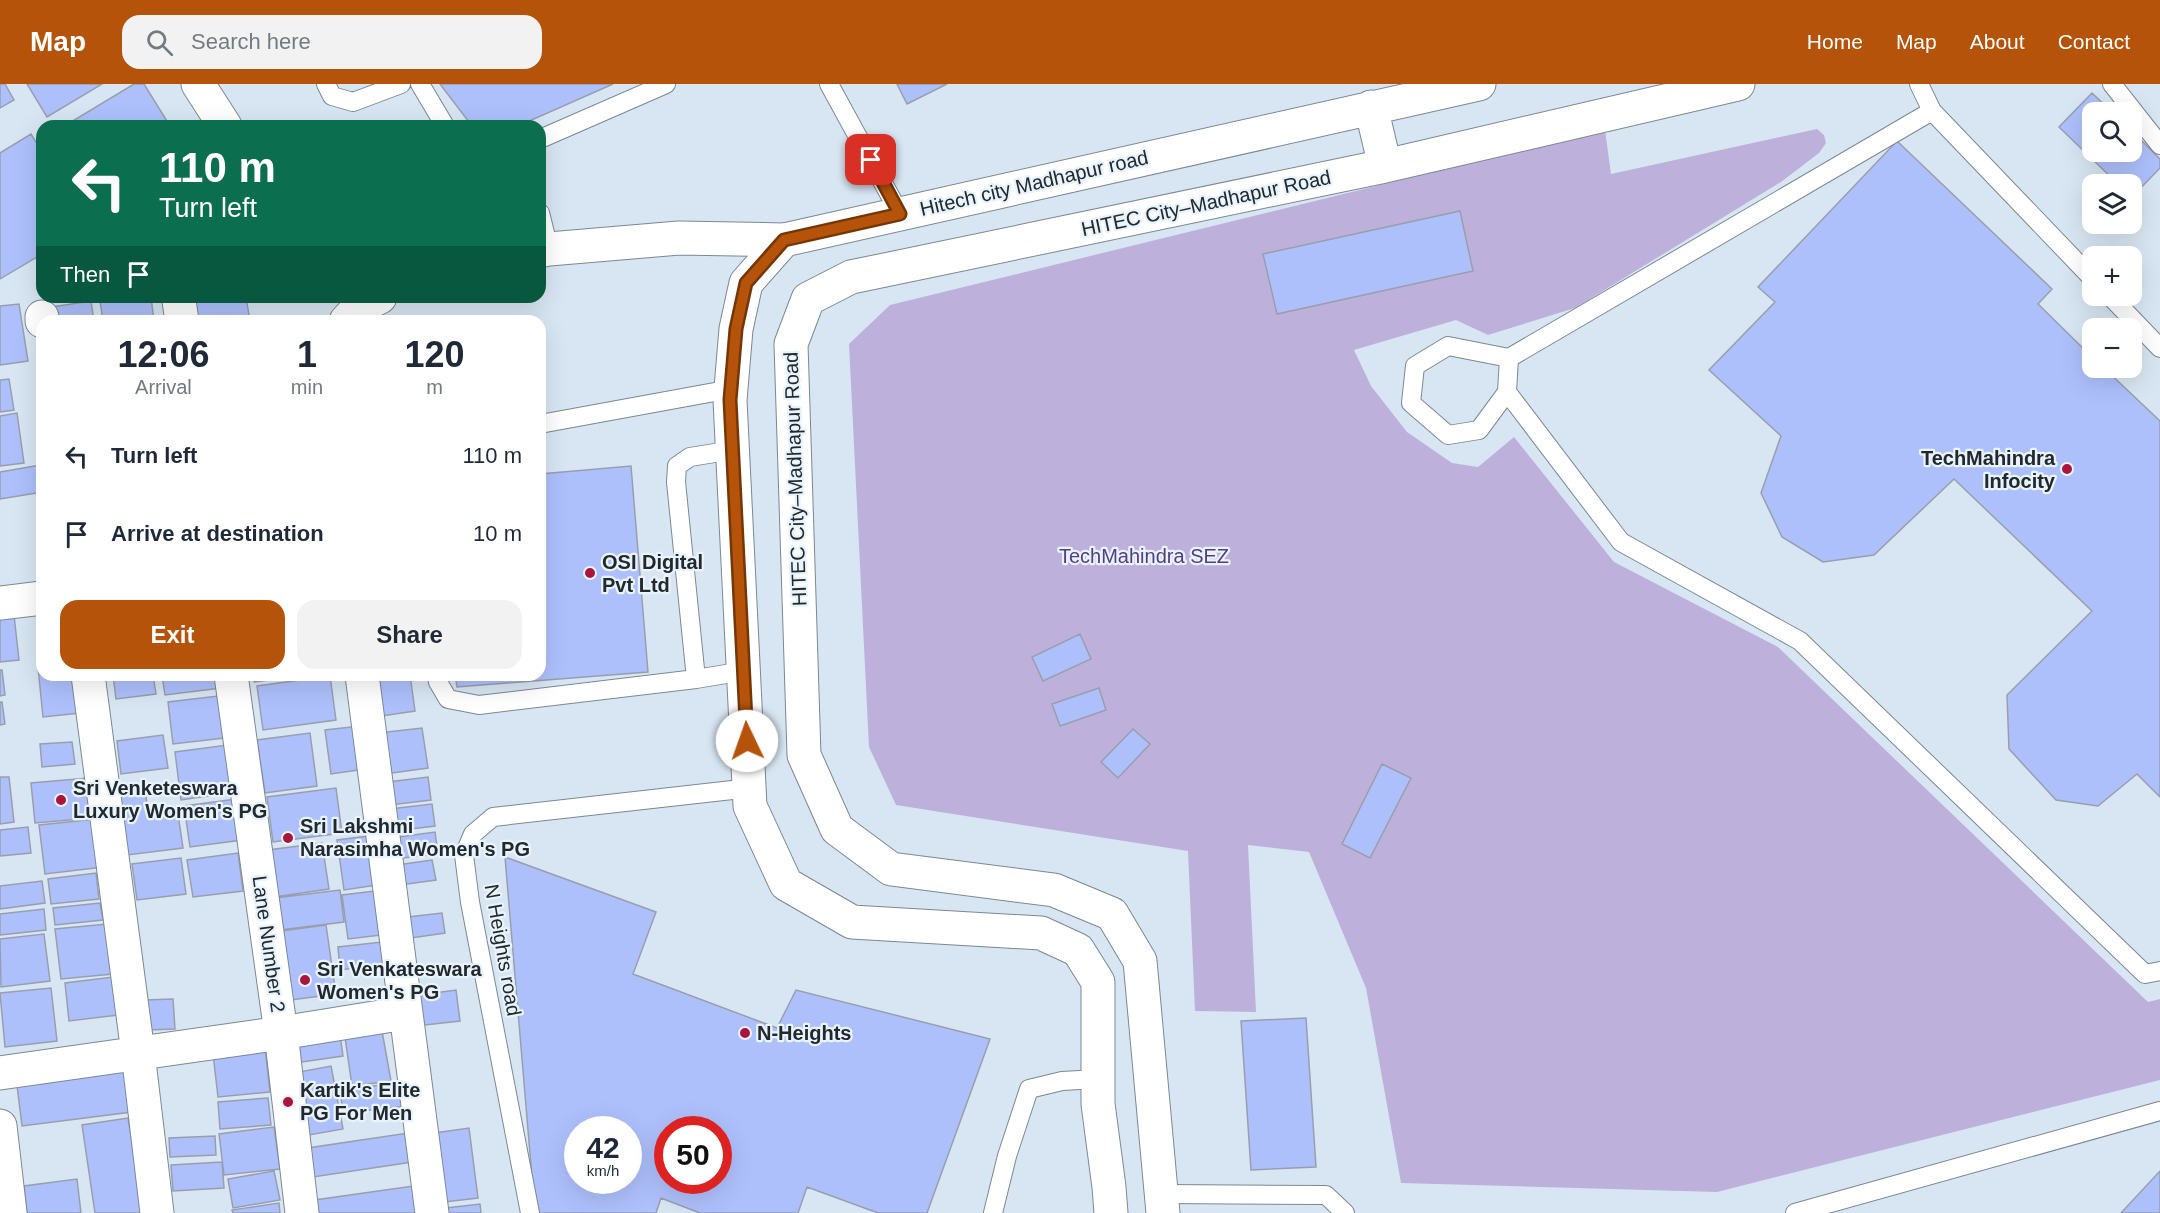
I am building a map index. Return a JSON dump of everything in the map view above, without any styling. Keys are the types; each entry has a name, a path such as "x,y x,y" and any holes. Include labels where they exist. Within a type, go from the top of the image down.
{"main road":[{"path":"198,84 221,120"},
{"name":"Hitech city Madhapur road","path":"546,250 679,238 784,240 1479,84"},
{"name":"HITEC City–Madhapur Road","path":"1163,1204 1140,961 1112,914 1054,890 891,869 837,829 804,755 791,344 808,299 851,278 1385,166 1738,84"},
{"path":"1371,107 1385,166"},
{"path":"784,240 746,283 736,329 731,389 750,806 786,884 852,922 1041,933 1078,950 1098,982 1098,1104 1110,1187 1111,1213"},
{"path":"352,315 368,303"},
{"path":"0,603 36,599"},
{"path":"89,681 157,1213"},
{"name":"Lane Number 2","path":"232,681 281,1033 302,1213"},
{"path":"363,681 432,1213"},
{"path":"0,1073 405,1013"},
{"path":"0,1126 10,1213"}],"lane":[{"path":"326,84 332,96 353,102 401,84"},
{"path":"420,84 441,120"},
{"path":"546,136 666,84"},
{"path":"829,84 900,214"},
{"path":"1919,84 1932,111 2082,268"},
{"path":"2112,84 2160,145"},
{"path":"1509,358 1507,392 1479,430 1448,435 1411,403 1415,366 1448,346 1509,358 1932,111"},
{"path":"2120,306 2160,348"},
{"path":"546,423 731,389"},
{"path":"1507,392 1621,542 1800,641 2145,974 2160,971"},
{"path":"696,679 676,482 677,466 690,457 733,450"},
{"path":"438,681 448,699 479,705 696,679 744,670"},
{"name":"N Heights road","path":"530,1213 470,902 464,855 473,834 494,818 750,788"},
{"path":"993,1213 1007,1156 1029,1089 1062,1081 1098,1079"},
{"path":"1795,1213 2160,1111"},
{"path":"1163,1204 1326,1195 1345,1213"}],"green space":[{"name":"TechMahindra SEZ","path":"1817,129 1824,135 1826,143 1819,153 1781,182 1575,308 1488,335 1456,320 1354,350 1371,386 1407,432 1452,463 1478,467 1514,437 1614,562 1778,647 2148,1002 2160,999 2160,1080 1717,1192 1401,1183 1366,988 1309,852 1248,845 1256,1012 1195,1011 1188,851 896,805 869,747 849,344 890,305 1605,130 1611,174"}],"building":[{"path":"0,84 5,84 14,100 0,108"},
{"path":"27,84 102,84 47,117"},
{"path":"134,84 144,84 166,120 74,120"},
{"path":"440,84 613,84 532,120 467,120"},
{"path":"897,84 947,84 907,104"},
{"path":"2092,93 2101,102 2083,102"},
{"path":"2082,103 2082,149 2059,127"},
{"path":"31,134 36,142 36,258 0,279 0,153"},
{"path":"1897,141 2052,289 2038,304 2082,347 2082,378 2115,378 2160,421 2160,797 2137,774 2098,806 2056,800 2009,749 2007,695 2092,611 1954,479 1874,555 1823,562 1782,537 1761,493 1781,436 1709,370 1775,302 1758,287"},
{"path":"2142,141 2160,159 2160,168 2142,187 2142,174 2108,174 2095,162 2142,162"},
{"path":"1460,211 1473,271 1277,314 1263,254"},
{"path":"91,303 93,315 53,315 52,307"},
{"path":"100,303 152,303 153,315 102,315"},
{"path":"193,303 247,303 249,315 194,315"},
{"path":"19,304 28,361 0,365 0,306"},
{"path":"9,379 14,410 0,412 0,380"},
{"path":"17,413 24,463 0,466 0,416"},
{"path":"36,466 36,493 0,499 0,472"},
{"name":"OSI Digital Pvt Ltd","path":"631,466 648,672 546,680 546,473"},
{"path":"14,615 19,660 0,662 0,617"},
{"path":"1080,634 1091,659 1043,681 1032,657"},
{"path":"0,670 2,670 5,695 0,696"},
{"path":"39,681 77,681 80,713 43,717"},
{"path":"114,681 154,681 156,694 116,699"},
{"path":"163,681 220,681 221,688 165,695"},
{"path":"294,681 331,681 336,720 263,730 257,686"},
{"path":"370,681 411,681 415,711 375,717"},
{"name":"OSI Digital Pvt Ltd","path":"456,681 533,681 457,687"},
{"path":"1099,688 1106,710 1060,726 1052,704"},
{"path":"218,696 224,738 173,744 168,702"},
{"path":"0,702 2,702 5,724 0,725"},
{"path":"360,726 365,769 331,774 325,730"},
{"path":"422,728 428,768 385,774 379,733"},
{"path":"1133,729 1150,744 1118,778 1101,762"},
{"path":"310,733 317,786 265,793 257,740"},
{"path":"163,735 168,768 121,774 117,741"},
{"path":"72,742 75,764 42,767 40,744"},
{"path":"228,745 235,792 181,800 175,752"},
{"path":"1382,764 1411,778 1370,858 1342,844"},
{"path":"0,777 9,777 14,822 0,824"},
{"path":"428,777 431,800 390,805 388,782"},
{"name":"Sri Venketeswara Luxury Women's PG","path":"88,778 92,818 35,823 31,783"},
{"path":"336,788 342,833 273,842 267,797"},
{"path":"145,790 148,811 177,807 183,848 127,855 119,793"},
{"path":"236,799 242,840 190,847 184,806"},
{"path":"432,804 435,826 394,831 390,809"},
{"path":"97,819 103,867 45,874 39,825"},
{"path":"28,827 31,853 0,856 0,830"},
{"path":"435,832 438,854 394,859 392,838"},
{"path":"376,835 383,884 344,890 337,840"},
{"path":"322,843 329,889 274,897 268,850"},
{"path":"238,853 243,891 193,897 187,860"},
{"name":"N-Heights","path":"505,857 656,912 633,974 777,1028 796,990 990,1039 927,1213 878,1213 807,1187 798,1213 700,1213 661,1198 656,1213 535,1213"},
{"path":"181,858 186,894 137,900 132,864"},
{"path":"432,860 436,880 400,885 397,865"},
{"path":"96,873 99,899 51,904 48,879"},
{"path":"42,881 45,903 0,909 0,886"},
{"path":"340,890 344,922 280,930 275,898"},
{"path":"383,890 389,934 348,939 342,895"},
{"path":"100,903 103,920 55,925 53,908"},
{"path":"44,909 46,930 0,935 0,914"},
{"path":"442,913 445,933 411,938 408,917"},
{"path":"107,924 113,974 61,979 55,929"},
{"path":"326,925 336,994 291,1000 281,931"},
{"path":"44,934 50,981 1,987 0,939"},
{"path":"382,942 386,964 340,970 338,947"},
{"path":"113,977 118,1015 69,1021 65,983"},
{"path":"51,988 57,1041 5,1047 0,993"},
{"path":"456,990 460,1021 416,1026 412,996"},
{"path":"173,999 175,1029 147,1030 145,1000"},
{"path":"1306,1018 1316,1167 1251,1170 1241,1021"},
{"path":"382,1031 391,1081 352,1086 345,1037"},
{"path":"340,1035 343,1056 295,1063 292,1043"},
{"path":"265,1048 270,1092 218,1097 213,1054"},
{"path":"125,1062 132,1112 22,1126 16,1077"},
{"path":"331,1066 343,1129 309,1135 299,1072"},
{"path":"405,1082 408,1106 343,1113 340,1090"},
{"path":"268,1098 271,1125 220,1129 218,1102"},
{"path":"128,1118 143,1213 95,1213 82,1125"},
{"path":"274,1127 280,1169 224,1175 219,1134"},
{"path":"469,1128 478,1198 436,1203 428,1134"},
{"path":"408,1133 412,1162 313,1177 308,1148"},
{"path":"215,1136 216,1155 170,1157 169,1138"},
{"path":"222,1162 224,1188 173,1191 171,1165"},
{"path":"274,1171 280,1200 233,1208 228,1179"},
{"path":"2160,1171 2160,1213 2121,1213"},
{"path":"77,1179 81,1213 27,1213 24,1186"},
{"path":"413,1186 417,1213 317,1213 315,1200"},
{"path":"279,1203 280,1213 233,1213 232,1210"},
{"path":"480,1204 481,1213 437,1213 437,1209"}],"place":[{"name":"TechMahindra Infocity","path":"2067,469"},
{"name":"OSI Digital Pvt Ltd","path":"590,573"},
{"name":"Sri Venketeswara Luxury Women's PG","path":"61,800"},
{"name":"Sri Lakshmi Narasimha Women's PG","path":"288,838"},
{"name":"Sri Venkateswara Women's PG","path":"305,980"},
{"name":"N-Heights","path":"745,1033"},
{"name":"Kartik's Elite PG For Men","path":"288,1102"}],"route":[{"path":"747,741 730,400 736,329 746,283 784,240 900,214 871,160"}]}
